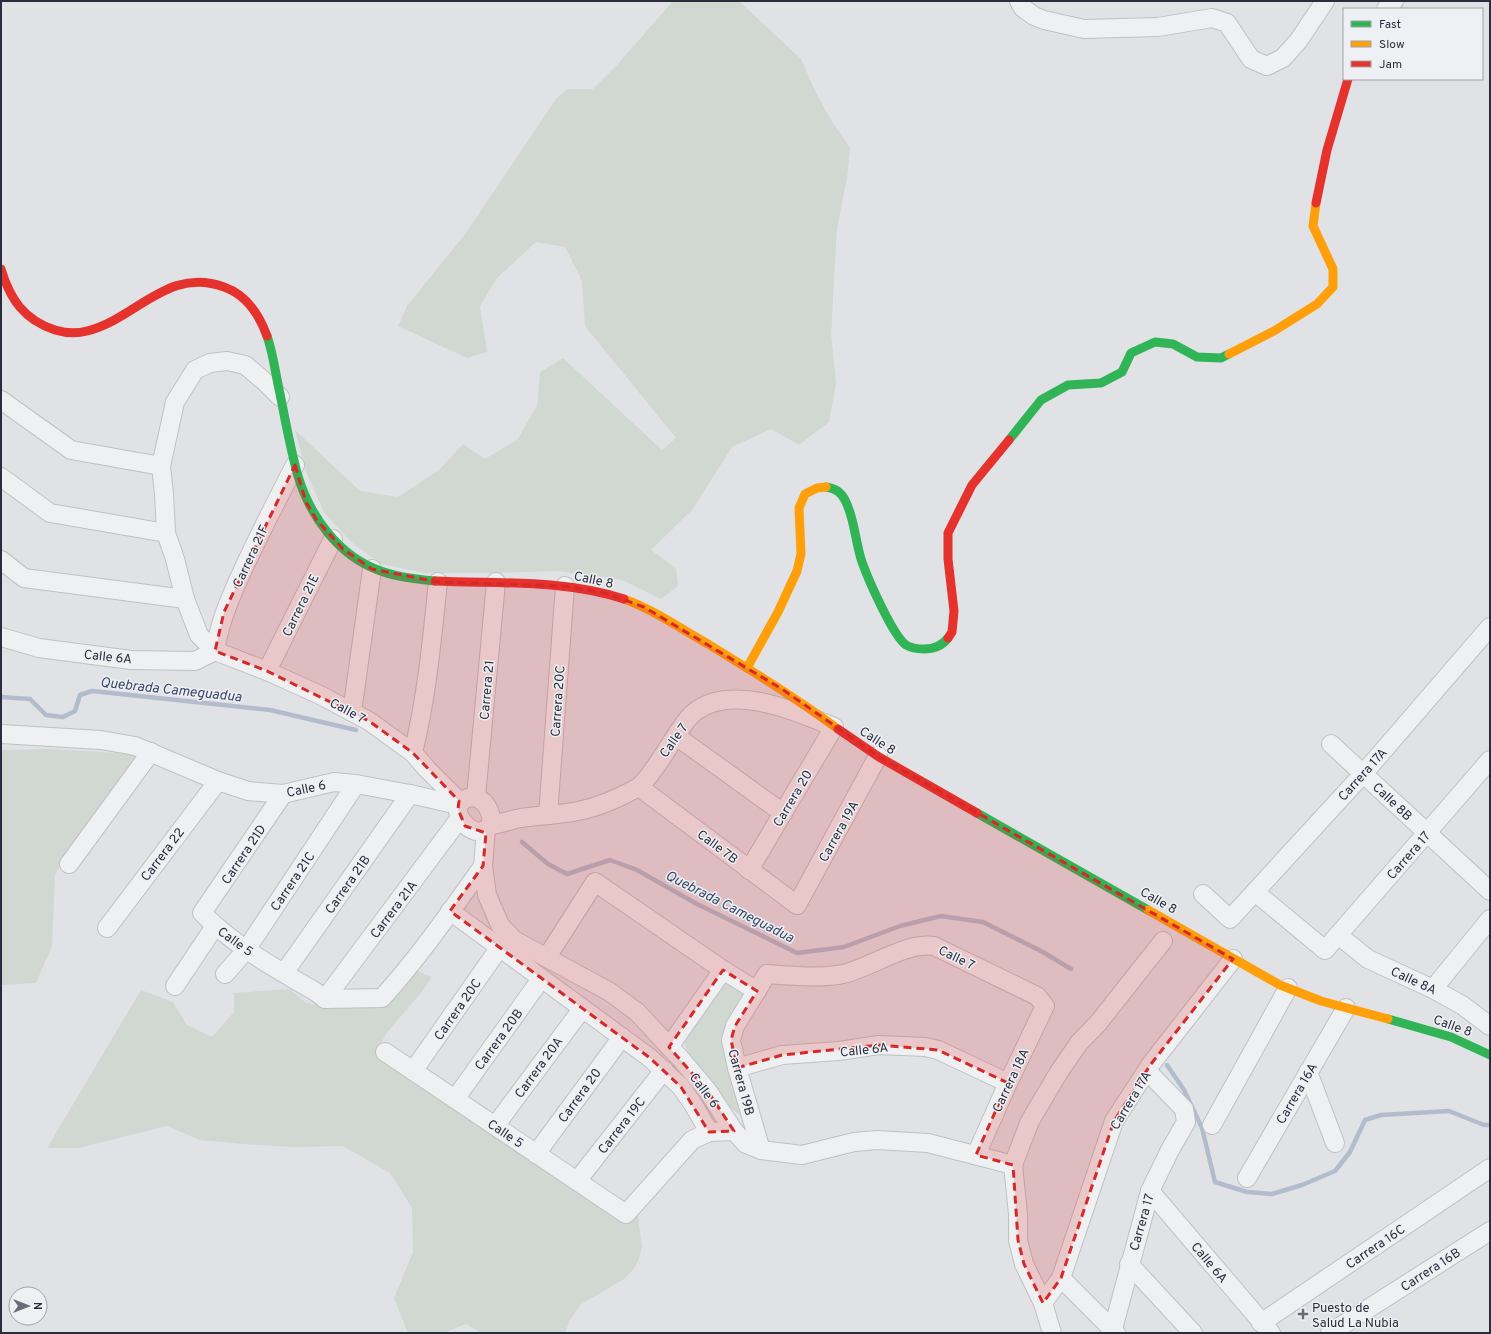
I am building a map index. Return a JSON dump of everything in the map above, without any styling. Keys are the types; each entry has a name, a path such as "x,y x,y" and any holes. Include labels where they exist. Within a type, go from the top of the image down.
{"main road":[{"path":"747,668 778,612 797,571 801,554 799,508 805,494 817,488 825,487 833,488 839,492 845,500 853,524 862,561 875,593 900,638 906,644 917,649 927,650 938,647 946,641 952,632 953,623 954,611 948,559 948,533 972,485 1041,400 1068,385 1101,382 1122,372 1131,353 1155,342 1173,344 1197,357 1221,358 1274,331 1317,304 1333,287 1333,269 1314,226 1317,195 1327,150 1348,80"},
{"name":"Calle 8","path":"1,269 4,282 22,312 34,322 48,329 62,333 78,333 94,330 110,323 160,290 176,284 191,281 205,281 220,285 235,291 247,299 257,312 272,351 293,459 306,502 316,519 333,539 343,549 372,569 412,579 438,582 496,582 565,586 605,593 644,607 782,689 834,727 878,756 1233,959 1288,988 1327,1003 1443,1034 1472,1045 1490,1055"}],"street":[{"path":"1019,1 1023,8 1034,16 1044,20 1084,29 1158,27 1212,18 1227,23 1251,59 1267,66 1283,58 1300,40 1325,1"},
{"path":"215,651 199,635 185,599 175,559 166,533 161,466 175,402 195,370 210,363 227,361 244,365 263,380 280,397"},
{"path":"1,400 71,450 161,466"},
{"name":"Carrera 21F","path":"215,651 224,612 270,513 293,459"},
{"path":"1,477 50,513 166,533"},
{"name":"Carrera 21E","path":"267,671 333,539"},
{"path":"1,560 24,578 185,599"},
{"path":"352,712 372,569"},
{"path":"413,752 420,726 427,685 438,582"},
{"name":"Carrera 21","path":"474,814 496,582"},
{"name":"Carrera 20C","path":"548,815 565,586"},
{"name":"Carrera 17A","path":"1203,894 1230,919 1363,774 1488,634"},
{"name":"Calle 6A","path":"1,637 39,648 131,660 195,661 215,651"},
{"name":"Calle 7","path":"215,651 267,671 320,695 369,721 413,752 427,769 474,814 521,818 578,812 605,803 639,787 656,765 683,724 696,711 713,703 729,699 771,704 799,712 834,727"},
{"name":"Carrera 20","path":"749,870 834,727"},
{"name":"Calle 6","path":"1,734 101,740 143,749 218,781 248,791 283,794 334,782 356,784 410,794 474,814 475,841 483,860 487,895 500,925 514,940 610,992 637,1012 680,1058 707,1090 734,1131 746,1144 761,1150 802,1155 854,1142 899,1141 928,1143 1013,1165"},
{"path":"676,736 783,813"},
{"name":"Calle 8B","path":"1331,744 1490,891"},
{"path":"69,864 143,749"},
{"name":"Carrera 19A","path":"797,906 878,756"},
{"name":"Carrera 17","path":"1255,892 1325,950 1490,760"},
{"name":"Carrera 22","path":"106,928 218,781"},
{"name":"Carrera 21C","path":"225,974 246,950 356,784"},
{"name":"Calle 7B","path":"639,787 797,906"},
{"name":"Carrera 21D","path":"202,913 283,794"},
{"name":"Carrera 21B","path":"284,974 410,794"},
{"name":"Carrera 21A","path":"325,999 474,814"},
{"path":"325,999 382,998 396,983 450,911 483,860"},
{"path":"547,957 595,882 757,991"},
{"path":"450,911 650,1058 681,1087 710,1132"},
{"name":"Calle 5","path":"202,913 215,926 246,950 316,992 325,999"},
{"path":"1433,989 1490,919"},
{"path":"175,986 215,926"},
{"name":"Calle 8A","path":"1338,935 1368,959 1433,989 1462,1005 1490,1026"},
{"path":"1052,1333 1043,1303 1024,1264 1018,1240 1018,1214 1013,1165 1030,1121 1059,1072 1079,1043 1099,1022 1163,941"},
{"name":"Calle 7","path":"767,974 826,976 845,974 864,968 914,946 934,946 1037,996 1045,1006"},
{"name":"Carrera 20C","path":"413,1071 500,947"},
{"name":"Carrera 17A","path":"1043,1303 1060,1278 1114,1121 1168,1042 1233,959"},
{"path":"669,1047 724,970"},
{"name":"Carrera 19B","path":"761,1150 737,1068 731,1040 735,1026 767,974"},
{"name":"Carrera 20B","path":"455,1099 541,979"},
{"path":"1212,1125 1288,988"},
{"name":"Carrera 18A","path":"976,1155 1008,1083 1045,1006"},
{"name":"Carrera 20A","path":"495,1126 582,1008"},
{"name":"Carrera 16A","path":"1247,1178 1346,1008"},
{"name":"Carrera 20","path":"536,1154 622,1037"},
{"name":"Calle 6A","path":"737,1068 782,1055 839,1051 879,1045 938,1050 1008,1083"},
{"name":"Calle 5","path":"385,1052 626,1214"},
{"name":"Carrera 17","path":"1114,1331 1129,1264 1150,1191 1170,1150 1186,1122 1184,1109 1149,1068"},
{"name":"Carrera 19C","path":"577,1181 664,1070"},
{"path":"1308,1072 1336,1143"},
{"name":"Carrera 19B","path":"626,1214 692,1140 710,1132 734,1131"},
{"name":"Carrera 16C","path":"1266,1328 1490,1168"},
{"name":"Calle 6A","path":"1150,1191 1266,1328"},
{"name":"Carrera 16B","path":"1330,1333 1490,1231"},
{"path":"1129,1264 1193,1333"},
{"path":"1060,1278 1114,1331"}],"highlighted area":[{"path":"295,465 306,502 316,519 343,549 372,569 438,582 565,586 605,593 644,607 782,689 878,756 1233,959 1151,1064 1114,1121 1061,1278 1043,1303 1024,1264 1018,1240 1013,1165 976,1155 1008,1083 938,1050 879,1045 782,1055 737,1068 731,1040 735,1026 757,991 723,970 669,1047 707,1090 734,1131 709,1132 681,1087 650,1058 450,911 483,866 486,833 465,826 458,809 459,801 413,753 369,721 267,671 215,651 224,612"}],"shaded area":[{"path":"673,1 735,1 741,3 801,59 816,93 831,120 850,148 847,178 837,228 831,334 836,383 829,422 799,445 771,429 732,447 692,510 651,550 676,568 678,586 661,599 622,580 559,571 425,573 381,564 350,541 324,512 306,472 295,430 360,491 398,497 439,470 463,444 485,459 517,440 537,406 540,372 563,358 662,450 676,438 585,326 582,281 565,247 536,242 497,278 480,306 487,352 467,358 398,326 407,306 466,233 556,99 567,89 593,89 617,65"},
{"path":"52,749 135,754 134,762 68,851 55,875 52,946 36,983 1,985 1,750"},
{"path":"728,963 754,984 729,1028 750,1124 695,1077 681,1030 691,1018"},
{"path":"417,971 432,977 424,989 386,1034 375,1055 621,1222 638,1216 642,1247 639,1259 633,1270 624,1279 580,1305 570,1320 565,1333 481,1333 466,1324 443,1333 408,1333 394,1298 413,1252 412,1208 390,1173 343,1146 294,1147 200,1140 167,1126 79,1148 47,1148 141,990 173,1002 187,1025 212,1037 234,1012 234,993 290,989 306,1003 333,1009 384,1003 400,993"}],"waterway":[{"name":"Quebrada Cameguadua","path":"1,697 30,699 46,715 63,717 75,711 80,695 92,691 270,710 356,730"},
{"name":"Quebrada Cameguadua","path":"522,842 548,864 567,874 610,860 637,870 697,904 797,953 844,947 900,926 941,916 983,922 1043,952 1071,969"},
{"name":"Quebrada Cameguadua","path":"1167,1065 1184,1090 1202,1128 1215,1182 1247,1192 1272,1194 1302,1185 1335,1171 1350,1152 1365,1120 1381,1115 1449,1111 1484,1125 1490,1125"}],"traffic: fast":[{"path":"267,336 298,476 303,491 318,519 338,544 350,555 364,563 378,570 392,574 435,581"},
{"path":"1009,440 1041,400 1068,385 1101,383 1122,372 1131,353 1155,342 1173,344 1197,357 1221,358 1229,354"},
{"path":"826,487 837,491 845,500 851,515 865,570 881,606 894,631 901,640 910,647 924,649 937,646 948,638"},
{"path":"977,813 1148,910"},
{"path":"1388,1019 1451,1037 1490,1055"}],"traffic: slow":[{"path":"1229,354 1274,331 1317,304 1333,287 1333,269 1313,226 1316,203"},
{"path":"747,668 778,612 797,571 801,554 799,508 805,494 817,488 826,487"},
{"path":"624,599 656,614 708,644 790,696 838,729"},
{"path":"1148,910 1280,985 1321,1001 1388,1019"}],"traffic: jam":[{"path":"1316,203 1327,150 1348,80"},
{"path":"1,269 9,290 20,307 44,326 55,330 75,333 87,331 105,325 169,289 186,283 204,282 232,290 246,300 256,313 267,336"},
{"path":"948,638 952,632 954,611 948,559 948,533 972,485 1009,440"},
{"path":"435,581 554,585 578,588 624,599"},
{"path":"838,729 879,757 977,813"}],"place":[{"name":"Puesto de Salud La Nubia","path":"1303,1314"}]}
